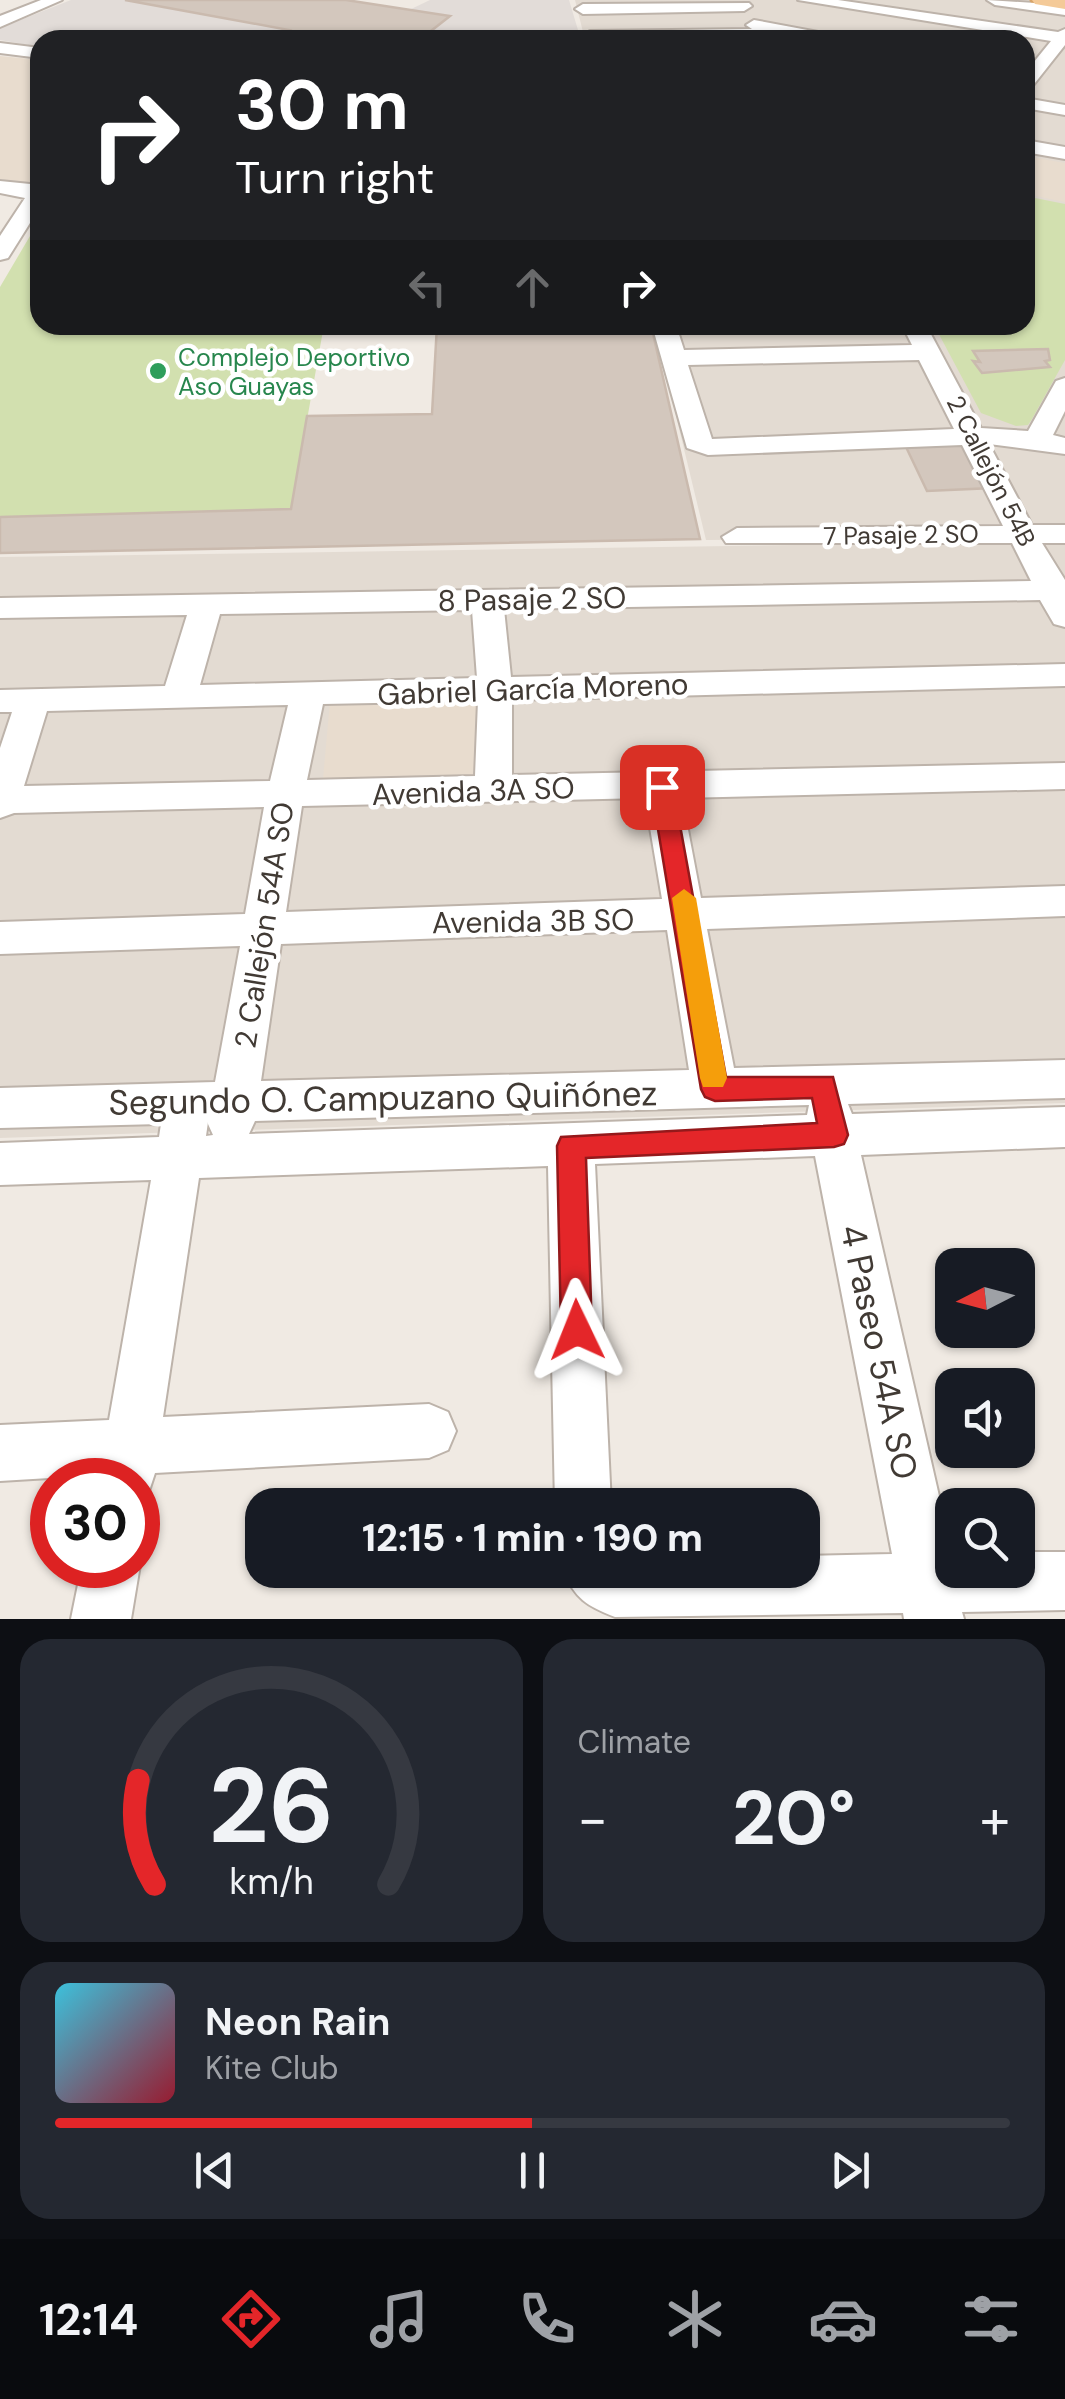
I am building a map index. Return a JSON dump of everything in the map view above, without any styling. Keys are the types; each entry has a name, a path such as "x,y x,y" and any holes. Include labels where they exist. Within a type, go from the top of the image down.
{"street":[{"path":"0,19 42,0"},
{"path":"0,19 54,0"},
{"path":"806,0 1012,30"},
{"path":"995,0 1060,6"},
{"path":"589,30 582,4 742,3 756,30"},
{"path":"1035,40 1060,6"},
{"path":"1035,33 1064,36"},
{"path":"1035,63 1064,36"},
{"path":"0,48 30,52"},
{"path":"1035,68 1065,72"},
{"path":"1035,106 1065,110"},
{"path":"1035,148 1065,153"},
{"path":"0,187 30,191"},
{"path":"0,253 30,206"},
{"path":"667,335 702,445 974,436 1037,439 1065,446"},
{"name":"2 Callejón 54B","path":"920,335 1061,599"},
{"path":"673,358 929,352"},
{"path":"1037,439 1065,386"},
{"name":"7 Pasaje 2 SO","path":"737,537 1065,534"},
{"name":"8 Pasaje 2 SO","path":"0,608 488,600 1061,599"},
{"path":"488,600 495,689 492,788"},
{"path":"179,697 207,603"},
{"name":"Gabriel García Moreno","path":"16,700 1065,675"},
{"name":"2 Callejón 54A SO","path":"202,1158 234,1102 285,796 308,695"},
{"path":"1,802 16,700"},
{"name":"Avenida 3A SO","path":"1,802 1065,776"},
{"path":"662,787 688,917 715,1089"},
{"name":"Avenida 3B SO","path":"0,938 1065,901"},
{"name":"Segundo O. Campuzano Quiñónez","path":"0,1164 571,1146 1065,1079"},
{"name":"Segundo O. Campuzano Quiñónez","path":"0,1108 715,1089 828,1110 1065,1127"},
{"path":"131,1458 202,1158 188,1102"},
{"name":"4 Paseo 54A SO","path":"828,1110 930,1602"},
{"path":"571,1146 582,1488"},
{"path":"160,1460 429,1431"},
{"path":"0,1453 65,1458"},
{"path":"732,1588 930,1602 1065,1581"},
{"path":"101,1619 107,1588"}],"shaded area":[{"path":"71,0 125,0 289,30 30,30 30,45 0,40 0,28"},
{"path":"430,0 569,0 578,30 432,30 450,16 409,10"},
{"path":"575,0 1037,0 1065,4 1065,537 706,540 656,335 1035,335 1035,30 582,30"},
{"path":"0,56 30,59 30,186 0,179"},
{"path":"1035,158 1065,163 1065,202 1035,196"},
{"path":"1065,541 1065,1103 0,1138 0,557"},
{"path":"485,696 484,783 322,790 330,701"}],"green space":[{"path":"1035,198 1065,204 1065,360 1028,425 1016,426 981,413 939,335 1035,335"},
{"name":"Complejo Deportivo Aso Guayas","path":"30,236 30,335 322,335 291,509 0,517 0,287"}],"building":[{"path":"125,0 346,0 450,16 432,30 289,30"},
{"path":"436,335 653,335 700,539 0,553 0,517 291,509 307,416 432,414"},
{"path":"1048,349 1050,360 1045,361 1050,367 982,373 973,361 980,362 973,351"},
{"path":"968,444 992,488 927,491 906,447"}],"slow traffic":[{"path":"684,898 713,1078"}],"place":[{"name":"Complejo Deportivo Aso Guayas","path":"158,371"}],"route":[{"path":"577,1330 571,1146 834,1135 823,1086 715,1089 688,917 662,787"}]}
